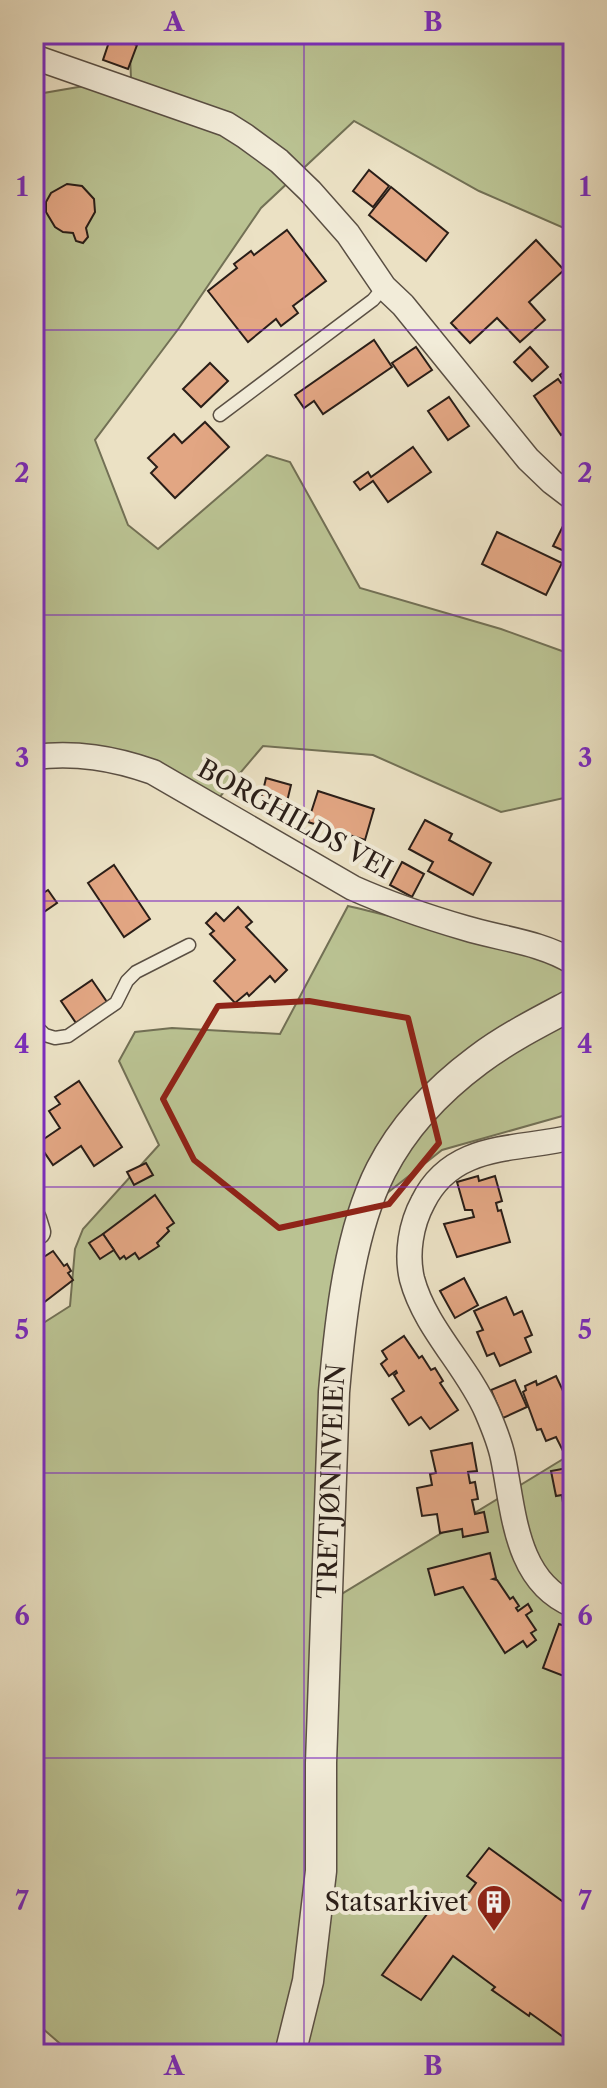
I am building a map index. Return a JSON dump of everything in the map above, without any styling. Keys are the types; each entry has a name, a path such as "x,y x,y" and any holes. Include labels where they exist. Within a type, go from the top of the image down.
{"street":[{"path":"34,57 226,124 279,161 348,234 384,287 403,305 528,459 573,498"},
{"name":"BORGHILDS VEI","path":"34,757 82,755 118,760 153,772 353,888 382,901 468,929 534,945 573,962"},
{"name":"TRETJØNNVEIEN","path":"290,2054 308,1981 320,1883 321,1763 334,1392 337,1354 356,1243 380,1171 400,1138 422,1111 448,1084 478,1060 573,1004"},
{"path":"573,1137 512,1146 467,1159 454,1167 430,1189 422,1202 410,1247 412,1278 417,1293 486,1410 503,1454 512,1514 525,1558 545,1587 573,1605"}],"lane":[{"path":"220,415 373,300 384,287"},
{"path":"34,1024 45,1035 55,1038 68,1036 116,1003 127,981 136,972 189,945"}],"highlighted area":[{"path":"309,1001 408,1018 439,1143 389,1204 279,1228 194,1160 163,1099 218,1006"}],"green space":[{"path":"129,34 573,34 573,232 479,191 354,121 261,208 179,328 95,440 128,525 158,549 267,455 290,462 360,588 501,629 573,655 573,796 501,812 373,755 263,746 219,798 77,762 34,768 34,101 38,94 131,78"},
{"path":"348,906 488,938 573,944 573,1113 442,1150 358,1216 325,1604 573,1453 573,2054 72,2054 34,2021 34,1329 70,1306 75,1249 83,1229 159,1145 119,1061 135,1032 172,1028 280,1034"}],"building":[{"path":"111,36 137,45 128,69 103,60"},
{"path":"369,170 389,186 373,207 353,191"},
{"path":"67,184 82,186 94,199 95,212 86,228 88,237 83,243 76,241 73,233 55,227 46,212 46,202 51,193"},
{"path":"391,187 448,233 426,261 369,215"},
{"path":"287,230 326,281 293,306 298,313 281,326 276,319 248,342 208,291 237,268 234,264 251,251 254,255"},
{"path":"536,240 564,270 529,302 545,320 520,342 497,318 470,343 451,323"},
{"path":"374,340 392,367 323,414 314,401 304,408 295,395"},
{"path":"416,347 432,370 408,386 392,363"},
{"path":"530,347 548,367 532,381 514,362"},
{"path":"210,363 228,381 201,407 183,389"},
{"path":"573,365 573,444 565,432 561,435 534,396 558,379 561,383 564,381 560,375"},
{"path":"449,397 469,426 448,440 428,411"},
{"path":"205,422 229,447 175,498 151,473 157,467 148,458 174,434 182,443"},
{"path":"413,447 431,472 388,502 373,481 360,490 354,482 368,472 371,477"},
{"path":"565,522 573,525 573,555 553,546"},
{"path":"497,532 562,563 546,595 482,564"},
{"path":"266,778 291,785 285,810 260,804"},
{"path":"318,791 374,809 365,840 308,822"},
{"path":"425,820 452,834 449,840 491,863 473,895 428,871 433,862 409,849"},
{"path":"402,862 424,874 412,897 390,885"},
{"path":"114,865 150,919 124,937 88,883"},
{"path":"48,890 57,903 38,916 34,910 34,899"},
{"path":"238,907 252,922 246,927 287,970 275,982 270,976 249,996 247,993 235,1003 214,981 235,960 210,934 214,931 206,923 216,913 224,921"},
{"path":"92,980 107,1002 76,1023 61,1001"},
{"path":"79,1081 122,1147 94,1166 81,1146 53,1165 38,1143 60,1128 49,1111 60,1104 55,1097"},
{"path":"146,1163 153,1175 134,1185 127,1172"},
{"path":"478,1176 479,1181 495,1176 502,1201 496,1203 510,1242 457,1257 444,1224 474,1217 472,1210 465,1210 457,1182"},
{"path":"155,1195 174,1223 157,1243 159,1246 139,1259 135,1253 120,1259 103,1234"},
{"path":"103,1234 114,1250 100,1259 89,1243"},
{"path":"53,1251 64,1266 67,1264 73,1280 42,1304 40,1302 34,1306 34,1252 39,1260"},
{"path":"464,1278 478,1305 455,1318 440,1291"},
{"path":"506,1297 514,1315 522,1311 532,1335 525,1338 531,1352 500,1366 494,1353 487,1356 477,1332 483,1330 474,1311"},
{"path":"404,1336 419,1358 422,1356 431,1370 435,1368 443,1381 440,1383 458,1410 430,1429 421,1417 409,1425 392,1399 404,1391 394,1375 397,1373 389,1376 381,1364 387,1359 382,1351"},
{"path":"556,1376 573,1412 573,1446 563,1451 556,1437 546,1441 541,1429 537,1430 523,1392 525,1386 536,1381 537,1385"},
{"path":"515,1380 527,1407 503,1418 491,1390"},
{"path":"472,1443 477,1471 468,1472 470,1483 475,1482 478,1499 472,1500 475,1514 484,1512 488,1532 463,1537 462,1529 440,1533 437,1514 422,1516 417,1488 432,1485 430,1474 436,1473 431,1451"},
{"path":"573,1467 573,1555 562,1495 556,1496 551,1471"},
{"path":"490,1553 496,1578 493,1579 497,1580 510,1599 513,1597 519,1606 516,1608 518,1611 528,1604 532,1611 526,1615 536,1630 531,1633 536,1640 527,1647 523,1641 505,1653 463,1587 435,1595 428,1569"},
{"path":"559,1624 573,1629 573,1671 569,1678 543,1668"},
{"name":"Statsarkivet","path":"489,1848 573,1909 573,2044 492,1990 495,1987 453,1956 421,2000 382,1975 442,1894 464,1910 466,1904 462,1902 476,1883 467,1876"}],"place":[{"name":"Statsarkivet","path":"494,1933"}]}
